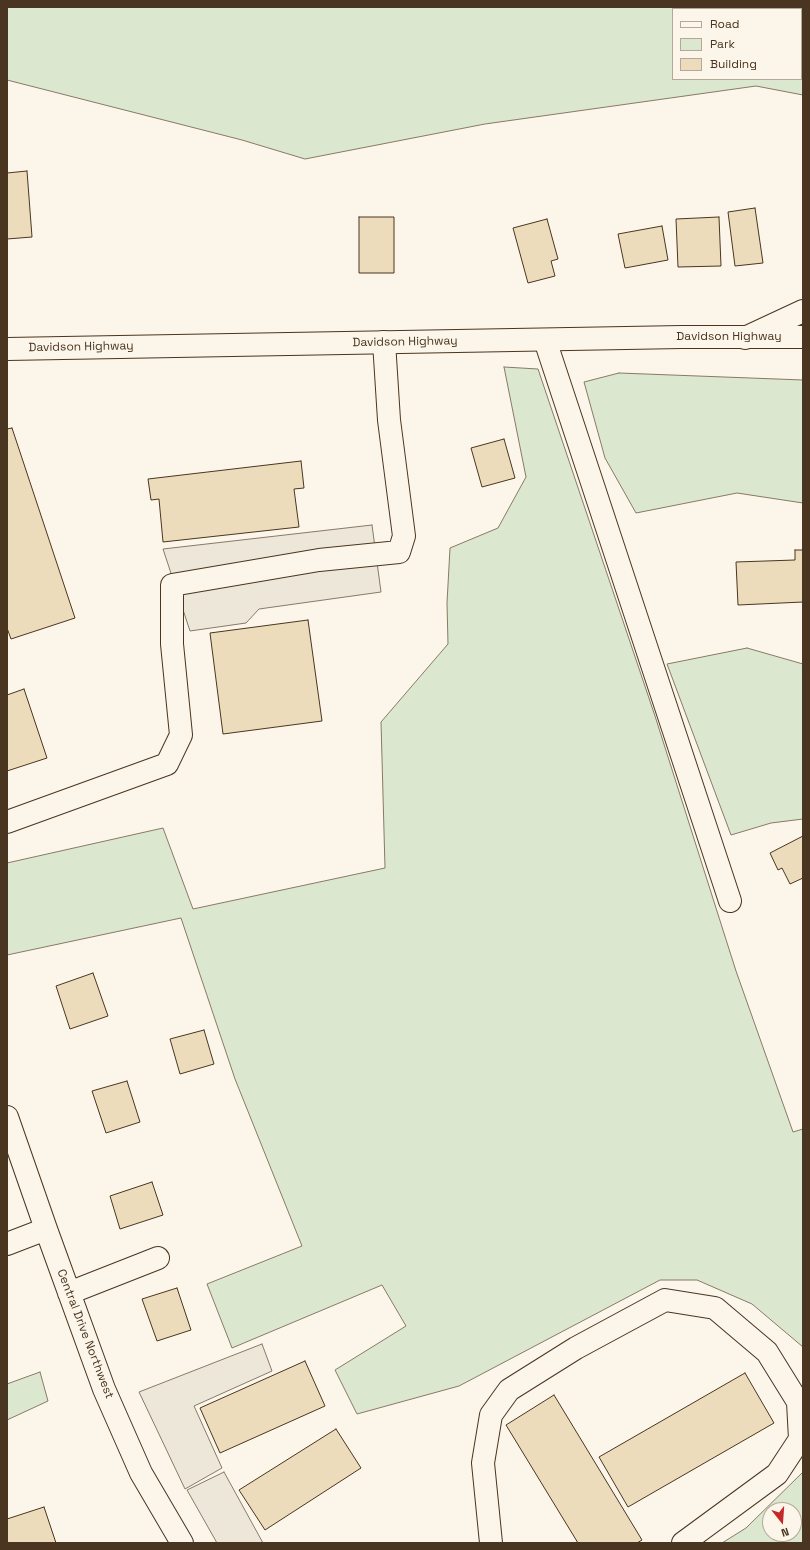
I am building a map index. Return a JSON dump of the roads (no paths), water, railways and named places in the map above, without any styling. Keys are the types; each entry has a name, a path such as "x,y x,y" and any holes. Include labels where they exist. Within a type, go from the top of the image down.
{"main road":[{"path":"745,338 803,311"},
{"name":"Davidson Highway","path":"7,349 682,337 803,337"},
{"path":"544,340 730,901"},
{"path":"7,822 167,764 181,735 172,644 172,585 319,560 399,552 404,536 389,420 384,342"},
{"name":"Central Drive Northwest","path":"7,1117 68,1293 104,1389 141,1473 182,1543"},
{"path":"7,1244 46,1230"},
{"path":"68,1293 158,1258"},
{"path":"491,1543 483,1463 491,1415 509,1390 576,1348 665,1300 715,1308 767,1352 798,1402 800,1439 777,1474 683,1543"}]}
